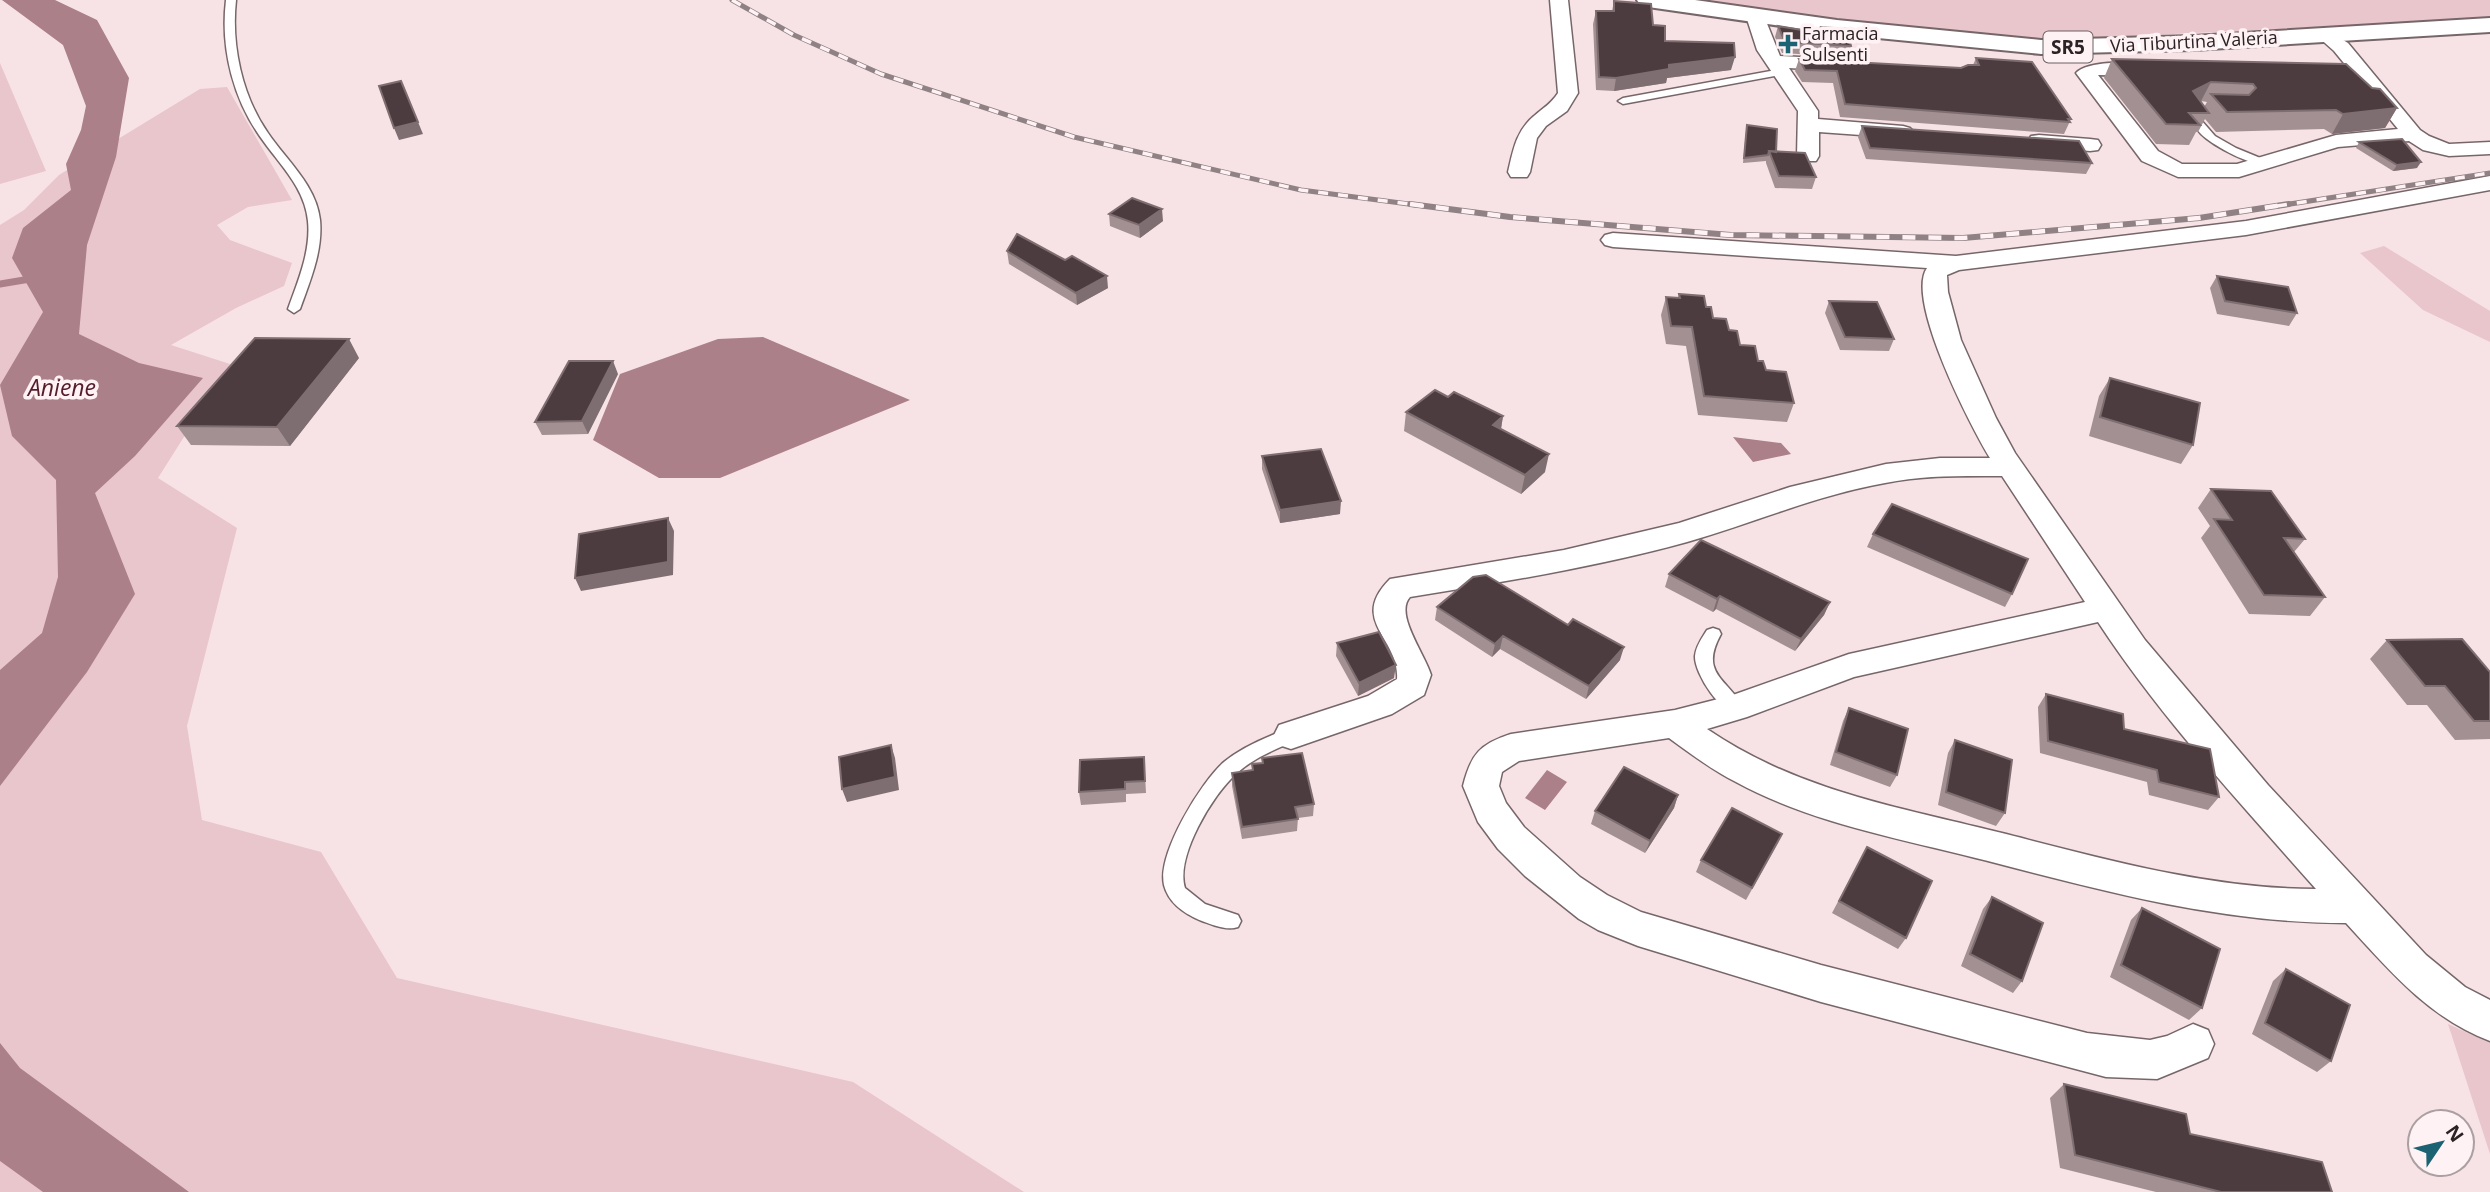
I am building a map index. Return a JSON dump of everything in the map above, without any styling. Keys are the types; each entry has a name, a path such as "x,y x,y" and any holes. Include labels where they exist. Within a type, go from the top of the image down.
{"main road":[{"name":"Via Tiburtina Valeria","path":"1648,0 1756,21 2041,47 2490,25"}],"street":[{"path":"1519,173 1527,137 1534,127 1560,107 1567,93 1559,0"},
{"path":"1756,21 1810,34"},
{"path":"1756,21 1778,67 1804,103 1810,125 1808,156"},
{"path":"2325,35 2341,47 2413,134 2444,150 2461,152 2490,148"},
{"path":"1778,67 1852,66"},
{"path":"2170,71 2097,68 2086,73 2147,152 2160,163 2178,170 2239,170 2336,141 2413,134"},
{"path":"2342,76 2365,75"},
{"path":"1810,125 1930,134"},
{"path":"2023,140 2090,145"},
{"path":"2490,183 2246,228 1956,264 1940,268 1935,274 1939,316 1985,424 2010,467 2133,649 2255,795 2354,906 2423,978 2466,1010 2490,1022"},
{"path":"1613,240 1956,264"},
{"path":"1291,735 1380,705 1412,686 1414,673 1388,605 1392,594 1401,587 1564,561 1684,532 1800,494 1886,473 1940,467 2010,467"},
{"path":"2106,609 1849,666 1735,708 1675,724 1502,751 1489,760 1481,782 1485,800 1494,817 1515,842 1557,881 1600,911 1639,929 1867,996 2088,1051 2145,1060 2178,1052 2193,1044"},
{"path":"1675,724 1757,776 1848,811 2072,867 2214,897 2295,906 2354,906"}],"lane":[{"path":"231,0 229,31 246,104 254,120 310,198 316,219 314,249 295,309"},
{"path":"1623,101 1778,67"},
{"path":"2201,107 2192,109 2192,113 2220,145 2235,153 2265,162"},
{"path":"1713,634 1703,649 1703,660 1712,681 1735,708"},
{"path":"1231,921 1199,912 1184,902 1174,886 1177,859 1199,807 1219,778 1247,756 1291,735"}],"shaded area":[{"path":"1697,0 2490,0 2490,17 2027,41 1818,19"},
{"path":"0,63 46,171 0,184"},
{"path":"227,87 292,200 248,207 217,225 230,240 292,263 284,286 236,308 171,345 230,364 158,478 237,528 187,726 202,820 321,852 397,978 853,1082 1024,1192 0,1192 0,225 24,210 59,175 200,89"},
{"path":"2384,246 2490,311 2490,342 2423,310 2360,253"},
{"path":"2448,1024 2490,1043 2490,1154"}],"water":[{"name":"Aniene","path":"2,0 55,0 97,20 129,78 116,157 87,245 79,334 139,363 203,378 135,456 95,493 135,594 87,672 0,786 0,670 42,633 58,577 56,480 12,436 0,385 43,312 12,258 23,228 71,190 66,164 81,130 86,106 63,45"},
{"path":"763,337 910,400 720,478 659,478 593,440 620,374 718,339"},
{"path":"1733,437 1781,443 1791,454 1753,462"},
{"path":"1547,770 1567,782 1545,810 1525,798"},
{"path":"0,1043 20,1068 189,1192 43,1192 0,1161"}],"building":[{"path":"1614,1 1651,4 1653,25 1665,26 1665,41 1734,43 1735,57 1669,65 1669,69 1616,78 1599,77 1596,11 1614,11"},
{"path":"1778,26 1813,32 1821,27 1847,29 1851,46 1785,42"},
{"path":"1976,58 2032,62 2071,119 2068,119 2070,122 1845,104 1837,71 1805,70 1799,59 1961,68 1979,65"},
{"path":"2112,59 2346,64 2372,88 2380,89 2397,108 2343,114 2336,110 2227,112 2211,94 2249,95 2256,88 2253,84 2211,82 2193,91 2209,113 2189,113 2200,125 2166,124"},
{"path":"401,81 418,122 394,128 379,86"},
{"path":"1747,125 1777,129 1776,152 1769,151 1768,155 1744,158"},
{"path":"1862,126 2079,141 2092,163 1870,148"},
{"path":"2402,139 2421,162 2397,165 2359,142"},
{"path":"1769,151 1805,153 1816,177 1779,176"},
{"path":"1132,198 1162,209 1139,225 1109,214"},
{"path":"1017,234 1065,260 1072,256 1107,276 1076,293 1007,251"},
{"path":"2217,276 2288,287 2297,313 2225,301"},
{"path":"1679,294 1704,296 1706,307 1711,307 1713,318 1726,319 1729,330 1737,331 1740,345 1755,346 1758,361 1763,361 1766,370 1786,372 1794,403 1704,396 1692,327 1671,326 1666,297 1680,298"},
{"path":"1829,301 1877,302 1894,339 1845,337"},
{"path":"255,338 349,339 277,427 177,426"},
{"path":"569,361 613,361 582,421 535,422"},
{"path":"2110,378 2200,403 2193,445 2100,417"},
{"path":"1435,390 1448,397 1454,392 1503,416 1493,425 1549,454 1525,475 1406,412"},
{"path":"1321,449 1341,501 1280,510 1262,456"},
{"path":"2211,489 2271,491 2305,539 2284,538 2325,597 2264,595 2214,519 2232,520"},
{"path":"1892,504 2028,559 2012,594 1873,534"},
{"path":"668,518 668,562 575,578 579,534"},
{"path":"1701,540 1830,602 1801,639 1720,596 1717,599 1669,574"},
{"path":"1486,575 1568,625 1573,619 1624,647 1589,686 1503,636 1495,644 1437,607 1473,577"},
{"path":"1379,632 1396,665 1359,683 1337,643"},
{"path":"2462,639 2490,672 2490,721 2474,721 2445,686 2425,686 2387,640"},
{"path":"2046,694 2123,714 2124,729 2210,749 2219,797 2159,782 2157,770 2048,741"},
{"path":"1849,708 1908,729 1897,775 1836,752"},
{"path":"1955,740 2012,760 2005,813 1946,792"},
{"path":"891,745 895,777 842,789 839,757"},
{"path":"1302,753 1314,804 1295,807 1298,819 1242,827 1232,773 1253,770 1252,764 1263,763 1262,758"},
{"path":"1144,757 1145,781 1125,782 1125,789 1079,792 1080,760"},
{"path":"1624,767 1678,795 1650,841 1595,811"},
{"path":"1732,808 1782,834 1752,888 1701,860"},
{"path":"1867,847 1932,881 1906,938 1839,901"},
{"path":"1992,897 2043,923 2022,981 1970,954"},
{"path":"2142,908 2220,949 2202,1008 2121,965"},
{"path":"2286,969 2350,1005 2331,1061 2265,1023"},
{"path":"2064,1084 2186,1114 2190,1134 2322,1162 2332,1192 2221,1192 2075,1155"}],"waterway":[{"path":"0,284 36,278"}],"railway":[{"path":"732,0 794,35 881,74 1074,137 1301,190 1424,206"},
{"path":"2277,206 2490,173"},
{"path":"1410,204 1510,217 1731,235 1963,238 2199,218 2289,204"}],"place":[{"name":"Farmacia Sulsenti","path":"1788,44"}]}
